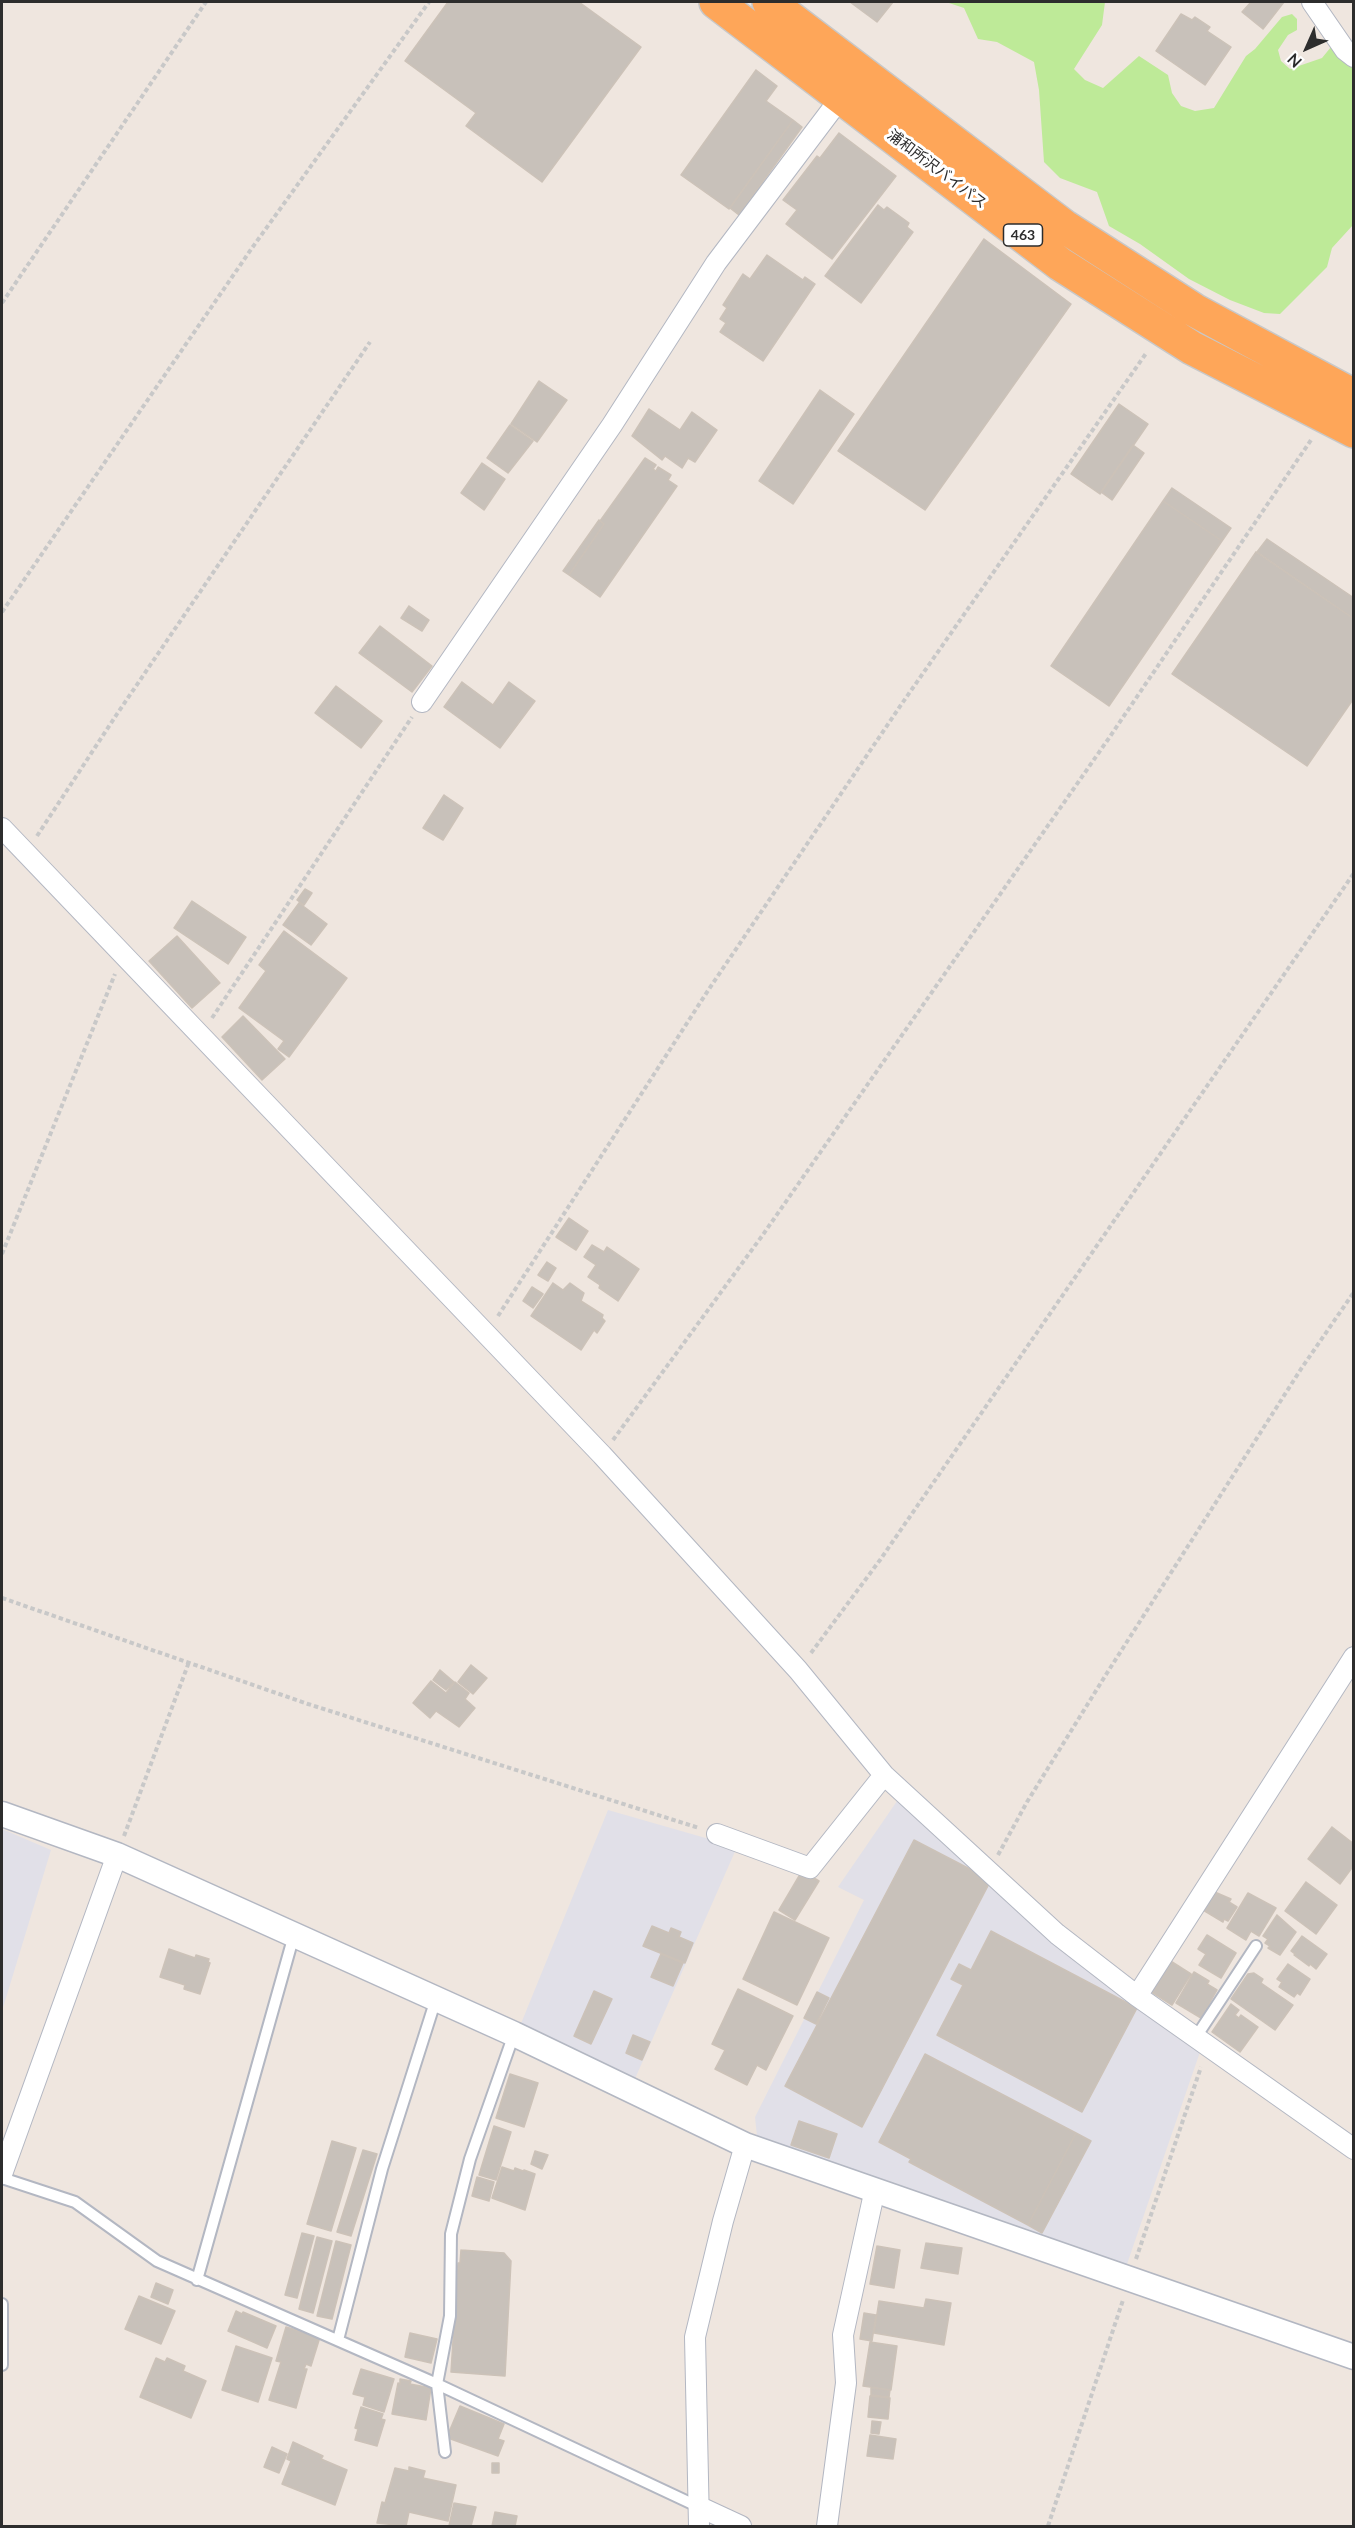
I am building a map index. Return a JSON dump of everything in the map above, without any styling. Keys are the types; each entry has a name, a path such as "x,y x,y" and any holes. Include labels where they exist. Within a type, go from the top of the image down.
{"highway":[{"name":"浦和所沢バイパス","path":"716,2 1060,264 1192,348 1341,425"},
{"name":"浦和所沢バイパス","path":"769,2 1065,227 1194,310 1353,396"}],"street":[{"path":"1312,2 1345,50 1353,57"},
{"path":"422,702 612,424 716,263 842,96"},
{"path":"2,828 602,1455 798,1670 884,1774 1057,1934 1137,1996 1353,2149"},
{"path":"1137,1996 1353,1657"},
{"path":"717,1834 810,1868 884,1774"},
{"path":"2,1814 117,1855 514,2034 745,2145 875,2189 1129,2281 1353,2357"},
{"path":"2,2176 117,1855"},
{"path":"741,2526 699,2517 695,2337 723,2221 745,2145"},
{"path":"827,2526 846,2382 843,2335 875,2189"}],"lane":[{"path":"197,2280 294,1935"},
{"path":"1202,2042 1256,1946"},
{"path":"338,2340 382,2169 436,1999"},
{"path":"445,2452 438,2384 450,2316 451,2234 470,2159 514,2034"},
{"path":"2,2176 75,2202 158,2261 438,2384 699,2517"},
{"path":"2,2304 2,2365"}],"path":[{"path":"2,303 206,2"},
{"path":"2,612 245,258 429,2"},
{"path":"486,1335 617,1128 709,989 903,702 1153,345 1161,328"},
{"path":"26,853 117,714 370,342"},
{"path":"602,1455 768,1226 1109,738 1315,434 1341,425"},
{"path":"200,1036 422,702"},
{"path":"798,1670 880,1560 1353,873"},
{"path":"2,1254 124,954"},
{"path":"990,1871 1027,1802 1107,1673 1301,1369 1353,1292"},
{"path":"2,1598 308,1704 717,1834"},
{"path":"117,1855 189,1662"},
{"path":"1048,2526 1129,2281 1202,2042"}],"shaded area":[{"path":"897,1801 1201,2049 1126,2267 757,2136 755,2117 864,1900 838,1887"},
{"path":"608,1810 737,1847 634,2081 520,2026"},
{"path":"2,1829 51,1850 2,2011"}],"green space":[{"path":"946,2 1105,2 1102,25 1074,69 1085,80 1103,88 1139,56 1168,75 1172,93 1181,106 1195,111 1214,108 1246,56 1255,49 1282,17 1292,14 1297,19 1297,30 1288,35 1278,50 1281,61 1290,69 1322,58 1331,47 1353,64 1353,225 1332,248 1327,267 1280,314 1264,313 1230,300 1189,279 1140,244 1109,226 1097,192 1060,178 1044,162 1039,90 1034,62 997,42 978,39 964,8"}],"building":[{"path":"448,2 579,2 641,47 542,182 466,126 476,113 405,61"},
{"path":"850,2 893,2 877,22"},
{"path":"1251,2 1284,2 1263,29 1242,12"},
{"path":"1181,14 1192,20 1195,17 1210,27 1207,31 1231,47 1205,85 1156,51"},
{"path":"756,70 777,86 766,101 793,120 729,209 681,175"},
{"path":"793,120 802,127 739,215 730,208"},
{"path":"839,133 896,176 832,259 786,224 797,210 783,200 817,156 820,158"},
{"path":"878,205 884,210 887,207 909,223 907,227 913,232 861,303 825,276"},
{"path":"984,239 1071,304 925,510 838,451"},
{"path":"767,255 803,280 805,277 815,284 763,361 720,332 726,323 720,319 727,308 723,305 743,274 750,279"},
{"path":"539,381 567,400 537,442 511,424"},
{"path":"820,390 854,414 793,504 759,481"},
{"path":"1119,404 1148,424 1100,494 1071,474"},
{"path":"649,409 680,430 692,412 717,430 695,462 688,458 682,468 665,456 662,460 632,436"},
{"path":"510,425 533,441 508,473 487,458"},
{"path":"1133,445 1144,453 1112,500 1101,492"},
{"path":"645,458 656,465 653,469 656,471 658,467 671,475 668,480 677,486 600,597 569,575 604,524 600,521"},
{"path":"482,463 505,479 484,510 461,493"},
{"path":"1172,488 1231,528 1222,541 1163,501"},
{"path":"1163,501 1222,541 1109,706 1051,666"},
{"path":"599,520 604,524 569,575 563,571"},
{"path":"1267,539 1354,598 1354,619 1257,552"},
{"path":"1256,552 1354,619 1354,698 1307,766 1172,674"},
{"path":"409,606 429,620 422,631 401,618"},
{"path":"380,626 432,666 412,692 359,653"},
{"path":"462,682 493,705 509,682 535,701 500,748 444,707"},
{"path":"336,686 382,721 361,748 315,713"},
{"path":"444,795 463,808 443,840 423,828"},
{"path":"305,889 312,893 304,905 297,900"},
{"path":"192,901 246,937 228,964 174,928"},
{"path":"299,903 327,924 311,945 283,925"},
{"path":"284,931 347,978 289,1057 278,1049 284,1041 239,1008 266,971 259,965"},
{"path":"177,936 220,983 192,1008 149,961"},
{"path":"243,1016 285,1059 262,1080 222,1037"},
{"path":"569,1218 588,1231 576,1250 556,1237"},
{"path":"592,1245 604,1252 607,1247 639,1269 618,1301 588,1277 596,1265 584,1257"},
{"path":"547,1262 556,1268 548,1281 538,1275"},
{"path":"553,1283 563,1290 570,1283 584,1293 581,1301 603,1315 602,1318 605,1321 597,1333 594,1330 581,1350 531,1316"},
{"path":"532,1287 543,1294 533,1308 523,1301"},
{"path":"471,1665 487,1678 473,1694 458,1682"},
{"path":"440,1670 454,1682 446,1690 433,1680"},
{"path":"431,1681 446,1693 455,1682 469,1693 465,1699 475,1708 459,1727 436,1711 430,1718 413,1703"},
{"path":"1332,1827 1354,1844 1354,1865 1340,1884 1308,1859"},
{"path":"914,1840 991,1880 862,2127 785,2086"},
{"path":"802,1871 819,1881 795,1920 779,1910"},
{"path":"1306,1882 1337,1905 1316,1934 1285,1911"},
{"path":"1210,1890 1231,1899 1229,1902 1237,1907 1228,1921 1224,1919 1223,1922 1203,1910"},
{"path":"1248,1893 1276,1908 1259,1936 1251,1931 1246,1940 1227,1928"},
{"path":"774,1912 829,1938 797,2005 743,1979"},
{"path":"1277,1915 1296,1932 1280,1955 1268,1948 1270,1946 1265,1943 1268,1939 1263,1936"},
{"path":"652,1926 669,1933 671,1928 681,1932 679,1937 693,1943 685,1963 643,1946"},
{"path":"991,1931 1137,2008 1082,2112 937,2035 963,1985 951,1979 959,1964 971,1970"},
{"path":"1207,1935 1236,1953 1221,1978 1199,1965 1206,1954 1198,1949"},
{"path":"1302,1936 1327,1954 1316,1969 1291,1951"},
{"path":"169,1949 195,1958 196,1955 209,1959 210,1963 200,1994 184,1989 185,1985 160,1977"},
{"path":"661,1954 683,1963 673,1986 651,1977"},
{"path":"1169,1960 1191,1974 1172,2005 1150,1991"},
{"path":"1288,1964 1310,1979 1300,1995 1297,1993 1294,1997 1279,1987 1282,1982 1277,1979"},
{"path":"1194,1972 1209,1981 1207,1984 1217,1990 1201,2018 1176,2003"},
{"path":"1254,1973 1263,1979 1261,1983 1293,2005 1275,2030 1231,1999 1248,1974"},
{"path":"738,1989 793,2016 766,2070 757,2065 747,2085 715,2069 725,2050 712,2044"},
{"path":"594,1991 612,1999 591,2044 574,2036"},
{"path":"817,1992 829,1998 816,2024 804,2018"},
{"path":"1231,2004 1239,2010 1235,2015 1239,2018 1241,2015 1258,2027 1240,2052 1212,2032"},
{"path":"633,2035 650,2042 642,2060 626,2053"},
{"path":"925,2054 1076,2133 1028,2225 909,2162 911,2159 879,2142"},
{"path":"510,2074 538,2083 524,2127 496,2118"},
{"path":"799,2121 837,2134 829,2158 791,2145"},
{"path":"494,2126 511,2132 496,2180 479,2175"},
{"path":"1076,2133 1091,2141 1042,2233 1028,2225"},
{"path":"332,2141 356,2148 331,2231 307,2224"},
{"path":"363,2150 377,2154 351,2236 337,2232"},
{"path":"535,2151 548,2155 542,2169 531,2164"},
{"path":"502,2167 535,2174 525,2210 492,2198"},
{"path":"477,2177 494,2182 489,2201 472,2196"},
{"path":"302,2233 314,2236 297,2298 285,2295"},
{"path":"317,2237 332,2241 313,2313 299,2309"},
{"path":"336,2241 351,2245 332,2319 317,2316"},
{"path":"926,2243 962,2248 958,2274 921,2268"},
{"path":"877,2246 900,2250 894,2288 870,2284"},
{"path":"461,2250 504,2253 511,2261 505,2376 451,2372 458,2263 460,2263"},
{"path":"156,2283 173,2290 168,2304 151,2297"},
{"path":"139,2296 175,2311 161,2344 125,2329"},
{"path":"926,2299 951,2303 944,2345 874,2333 879,2301 924,2308"},
{"path":"236,2311 276,2326 267,2348 228,2331"},
{"path":"864,2313 876,2315 872,2341 860,2339"},
{"path":"286,2327 320,2337 311,2366 306,2364 304,2369 307,2369 296,2408 269,2400 281,2362 276,2361"},
{"path":"410,2333 437,2339 431,2363 405,2357"},
{"path":"870,2342 897,2346 891,2390 863,2386"},
{"path":"236,2346 272,2358 258,2402 222,2390"},
{"path":"156,2358 165,2362 167,2358 185,2366 183,2371 206,2381 191,2418 140,2397"},
{"path":"361,2369 394,2379 384,2412 363,2405 365,2397 353,2394"},
{"path":"400,2379 411,2381 410,2384 431,2388 426,2420 392,2414"},
{"path":"871,2388 890,2390 889,2397 871,2395"},
{"path":"870,2396 890,2398 888,2419 868,2417"},
{"path":"460,2406 504,2424 498,2439 504,2441 498,2456 448,2438"},
{"path":"361,2407 383,2414 381,2419 385,2420 377,2446 355,2440 358,2429 355,2428"},
{"path":"872,2421 881,2422 879,2434 871,2433"},
{"path":"870,2435 896,2439 893,2459 867,2456"},
{"path":"293,2442 323,2456 321,2459 347,2470 335,2505 282,2484 291,2461 287,2459"},
{"path":"272,2447 287,2454 279,2473 264,2467"},
{"path":"492,2463 499,2463 499,2473 492,2473"},
{"path":"409,2467 425,2471 423,2478 456,2485 448,2521 409,2512 406,2526 377,2523 395,2468 409,2471"},
{"path":"454,2503 476,2507 471,2526 449,2526"},
{"path":"495,2512 517,2516 515,2526 492,2526"}]}
